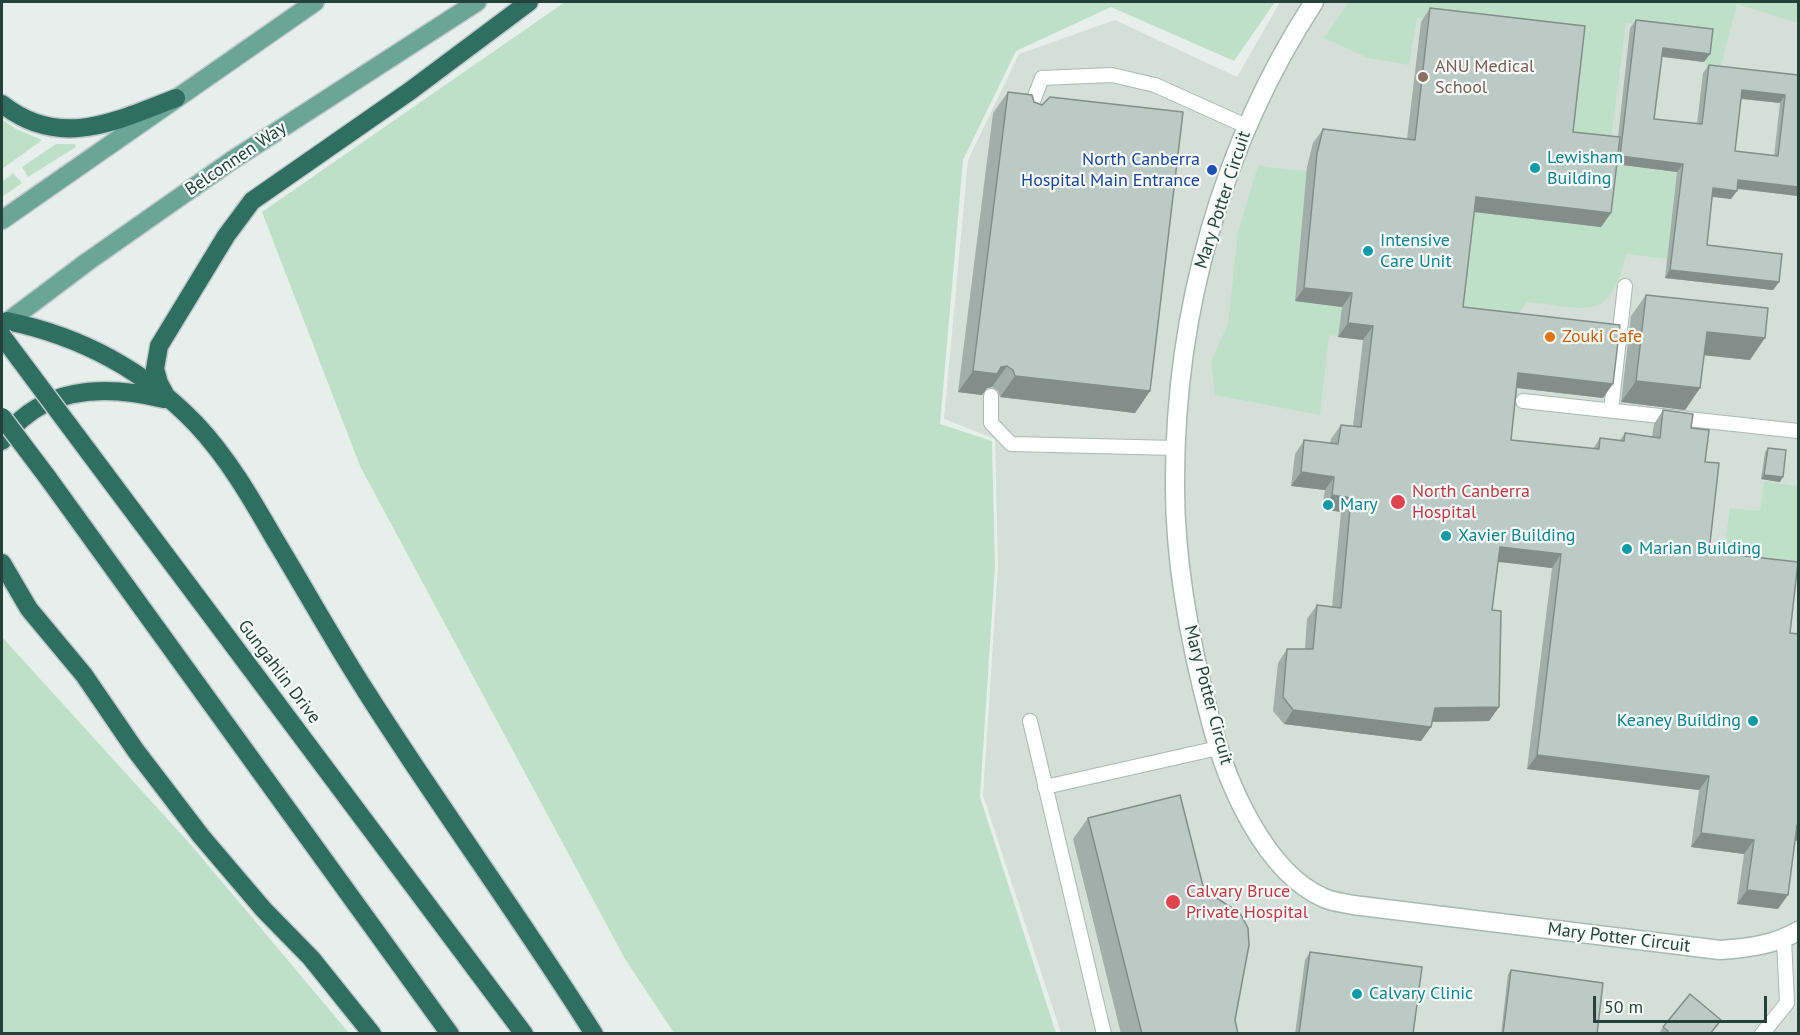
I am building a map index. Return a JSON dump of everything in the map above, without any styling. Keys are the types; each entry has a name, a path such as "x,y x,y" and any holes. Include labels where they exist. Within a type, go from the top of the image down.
{"highway":[{"path":"171,401 156,375 155,362 159,345 222,241 248,206 267,189 410,91 529,2"},
{"path":"2,104 30,121 60,130 92,128 112,123 176,98"},
{"path":"3,326 48,330 81,343 137,375 171,401 208,438 230,465 366,692 594,1034"},
{"name":"Gungahlin Drive","path":"3,326 88,451 524,1034"},
{"path":"2,441 12,427 38,407 74,393 114,390 171,401"},
{"path":"2,417 450,1034"},
{"path":"2,563 28,609"},
{"path":"2,588 28,609 84,675 136,751 201,836 264,910 311,958 372,1034"}],"main road":[{"path":"2,220 315,2"},
{"name":"Belconnen Way","path":"3,326 231,161 477,2"}],"street":[{"name":"Mary Potter Circuit","path":"1314,2 1270,73 1246,126 1215,213 1202,261 1180,380 1176,448 1176,509 1183,593 1194,659 1218,748 1247,817 1262,842 1278,862 1323,898 1362,907 1720,950 1751,947 1791,935"}],"lane":[{"path":"1026,117 1042,78 1112,75 1155,85 1246,126"},
{"path":"1611,410 1625,286"},
{"path":"991,396 992,423 1011,444 1176,448"},
{"path":"1522,401 1798,430"},
{"path":"1030,721 1104,1034"},
{"path":"1045,787 1218,748"},
{"path":"1762,1034 1787,1003 1791,935"}],"shaded area":[{"name":"North Canberra Hospital","path":"1280,2 1798,2 1798,1033 1061,1033 983,795 998,566 995,439 944,419 968,160 1019,54 1115,20 1237,77"}],"green space":[{"path":"565,2 1275,2 1234,61 1111,7 1016,51 963,160 940,424 992,441 995,566 980,797 1056,1033 674,1033 625,959 360,466 262,212"},
{"path":"1349,2 1798,2 1798,23 1737,4 1720,69 1705,68 1710,33 1626,23 1610,146 1566,141 1580,36 1417,18 1409,65 1368,58 1324,38"},
{"path":"2,119 16,129 42,140 2,169"},
{"path":"56,144 75,144 76,147 28,177 22,167"},
{"path":"1609,164 1677,172 1667,259 1626,254 1620,276 1612,292 1603,302 1593,306 1580,308 1527,302 1509,327 1453,321 1470,172 1494,214 1601,227"},
{"path":"1258,166 1307,171 1295,301 1342,307 1338,337 1329,335 1320,415 1215,395 1211,362 1228,324 1238,232"},
{"path":"13,173 22,183 2,197 2,182"},
{"path":"1764,481 1798,486 1798,574 1722,564 1730,508 1760,511"},
{"path":"2,637 191,845 349,1033 2,1033"}],"building":[{"path":"1430,8 1585,26 1573,132 1620,137 1611,213 1476,197 1463,307 1620,325 1613,384 1518,373 1511,440 1599,449 1600,438 1624,441 1625,433 1660,438 1663,410 1693,414 1691,428 1709,430 1705,462 1719,463 1709,552 1798,562 1790,633 1798,634 1798,826 1788,895 1747,890 1754,840 1701,833 1709,776 1537,755 1561,554 1500,547 1492,610 1501,611 1499,707 1435,708 1431,727 1293,710 1283,697 1287,649 1313,649 1317,605 1341,608 1351,498 1332,495 1334,477 1301,472 1304,440 1338,444 1341,425 1361,427 1373,326 1348,323 1352,293 1304,288 1317,153 1323,129 1415,140"},
{"path":"1636,20 1713,29 1710,54 1663,48 1654,119 1702,124 1709,65 1798,75 1798,187 1738,180 1737,191 1713,188 1707,245 1782,254 1779,282 1670,270 1683,164 1620,156","holes":["1742,90 1785,95 1778,156 1735,151"]},
{"path":"1008,92 1032,95 1034,102 1042,105 1050,97 1183,112 1150,391 1015,376 1013,370 1007,366 1001,367 997,374 973,371"},
{"path":"1646,295 1768,308 1765,338 1707,332 1700,388 1636,381"},
{"path":"1768,448 1786,450 1783,477 1764,475"},
{"name":"Calvary Bruce Private Hospital","path":"1180,795 1204,890 1240,913 1248,928 1249,945 1235,1020 1238,1034 1142,1034 1088,818"},
{"name":"Calvary Clinic","path":"1310,952 1422,967 1413,1034 1299,1034"},
{"path":"1511,970 1603,983 1597,1034 1503,1034"},
{"path":"1690,994 1721,1020 1710,1034 1666,1034 1668,1031 1663,1027"}],"place":[{"name":"ANU Medical School","path":"1423,77"},
{"name":"Lewisham Building","path":"1535,168"},
{"name":"North Canberra Hospital Main Entrance","path":"1212,170"},
{"name":"Intensive Care Unit","path":"1368,251"},
{"name":"Zouki Cafe","path":"1550,337"},
{"name":"North Canberra Hospital","path":"1398,502"},
{"name":"Mary","path":"1328,505"},
{"name":"Xavier Building","path":"1446,536"},
{"name":"Marian Building","path":"1627,549"},
{"name":"Keaney Building","path":"1753,721"},
{"name":"Calvary Bruce Private Hospital","path":"1173,902"},
{"name":"Calvary Clinic","path":"1357,994"}]}
